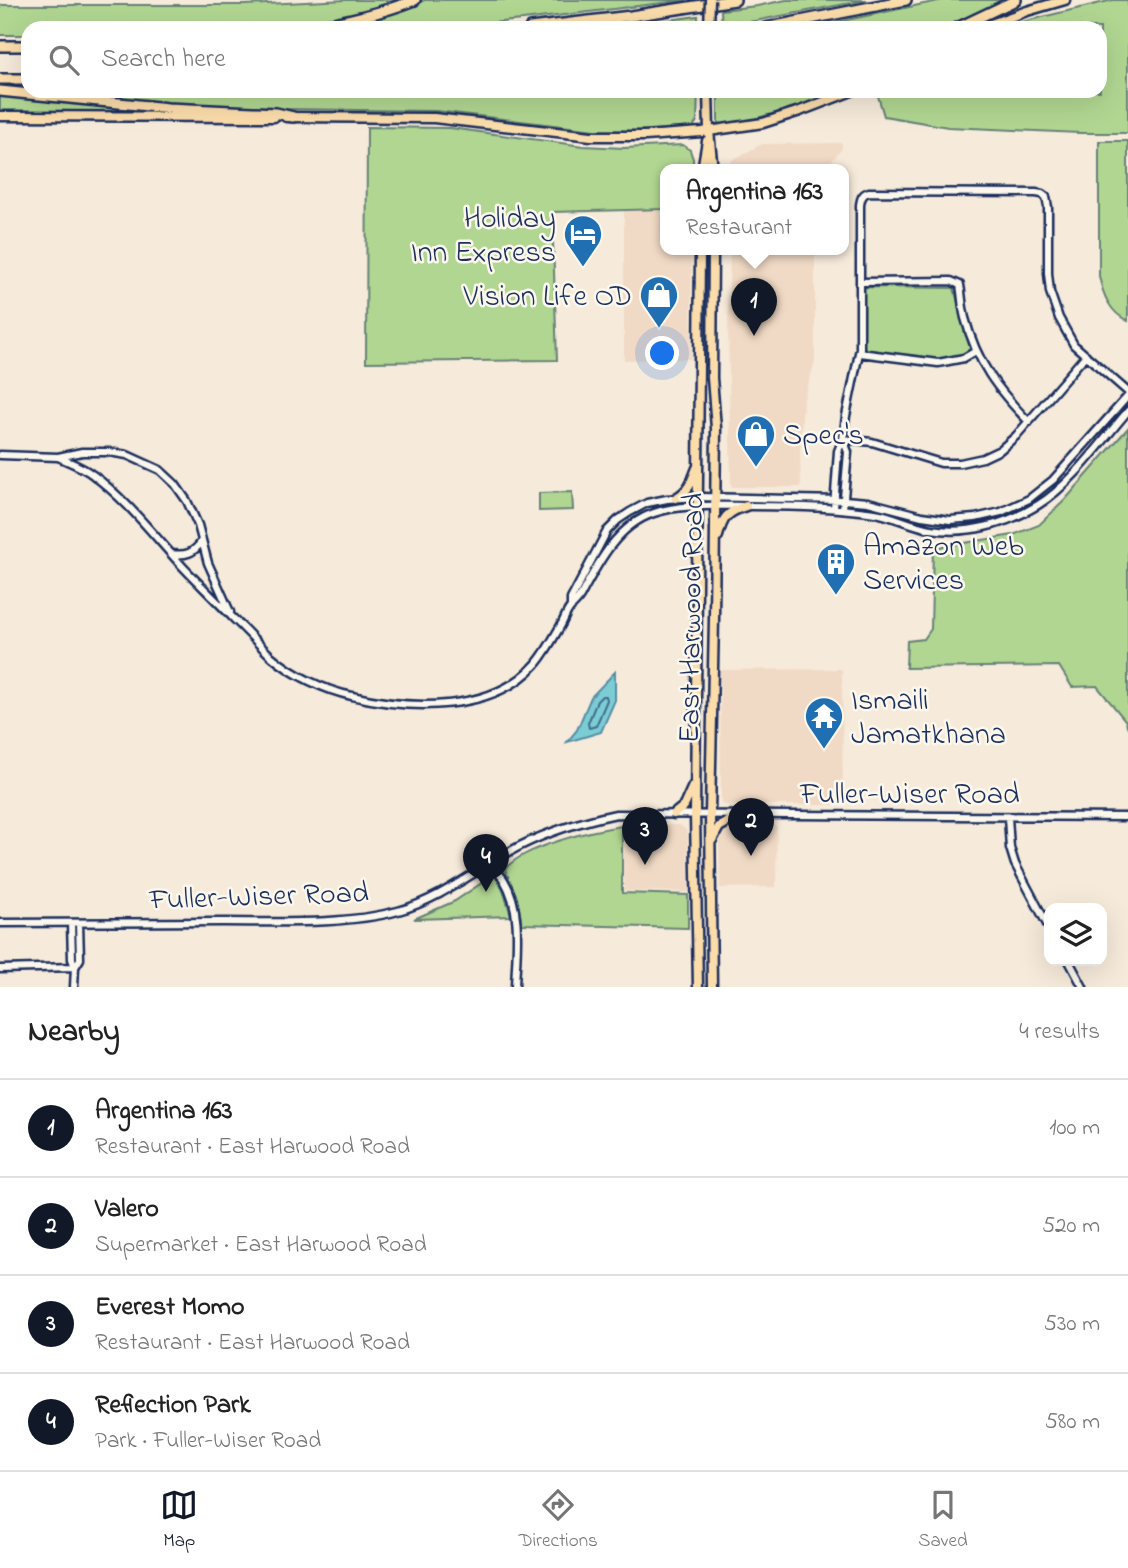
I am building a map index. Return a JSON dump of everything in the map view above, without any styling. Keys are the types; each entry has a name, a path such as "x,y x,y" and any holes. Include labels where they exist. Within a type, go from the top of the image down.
{"highway":[{"path":"344,21 415,0"},
{"path":"589,21 735,0"},
{"path":"800,21 906,0"},
{"path":"972,21 1016,0"},
{"path":"0,46 21,46"},
{"path":"0,79 21,79"},
{"path":"0,91 21,93"},
{"path":"69,98 168,108 276,113 293,117"}],"main road":[{"path":"709,21 710,0"},
{"path":"998,21 1065,0"},
{"path":"708,98 712,164"},
{"path":"0,116 434,118 601,137 709,131 763,123 834,98"},
{"path":"703,164 709,131"},
{"name":"East Harwood Road","path":"698,987 695,780 700,255"},
{"name":"East Harwood Road","path":"712,987 710,814 716,428 712,377 713,255"},
{"path":"700,306 713,306"},
{"path":"676,498 689,488 699,462"},
{"path":"715,563 722,522 733,510 746,506"},
{"path":"696,710 711,711"},
{"path":"674,814 688,801 695,780"},
{"path":"710,843 719,827 740,815"}],"street":[{"path":"58,457 90,472 114,492 232,617 273,657 298,674 329,689 374,701 433,705 464,702 495,694 519,680 546,651 615,540 635,521 657,512 699,507 715,502 835,499 868,502 950,520 975,518 1001,512 1029,499 1053,480 1128,394 1074,345 1059,318 1050,292 1048,207 1046,197 1042,194 864,194 860,205 860,353 843,439 838,451 835,499 834,508"},
{"path":"861,282 951,281 960,285 964,316 982,365 1028,422"},
{"path":"860,353 938,363 964,358 976,351"},
{"path":"843,439 872,442 941,463 960,463 983,458 1000,450 1016,436 1086,355"},
{"path":"571,608 571,599 607,531 618,520 656,500 699,497 746,506 834,508 880,514 932,529 964,530 989,526 1012,519 1055,492 1128,411"},
{"path":"843,439 848,452 843,509"},
{"path":"0,455 58,457 82,452 109,452 127,456 160,470 175,484 187,501 198,525 208,563 232,617"},
{"path":"172,554 181,556 195,551 202,541"},
{"name":"Fuller-Wiser Road","path":"0,923 269,922 371,917 431,899 538,838 592,820 624,814 1128,817"},
{"path":"1008,817 1010,848 1015,864 1044,919"},
{"path":"490,863 503,878 513,902 516,918 515,987"},
{"path":"74,987 75,967 80,959 75,923"},
{"path":"1072,966 1083,987"},
{"path":"0,969 75,967"}],"shaded area":[{"path":"842,143 842,149 828,164 732,164 732,160 762,144"},
{"path":"660,209 660,255 692,255 691,359 624,360 624,211"},
{"path":"730,255 815,255 815,362 803,402 801,487 731,487 728,327"},
{"path":"842,669 843,805 721,804 720,670"},
{"path":"623,824 680,825 686,830 689,892 624,891"},
{"path":"777,826 776,887 720,888 719,834 726,828"}],"green space":[{"path":"404,0 324,21 21,21 21,35 0,35 0,5 245,5"},
{"path":"425,0 687,0 512,21 359,21"},
{"path":"786,0 867,0 754,21 722,21 721,10"},
{"path":"943,0 1006,0 964,21 842,21"},
{"path":"1113,0 1128,0 1128,133 948,127 884,116 879,98 1107,98 1107,21 1026,21"},
{"path":"698,16 698,21 662,21"},
{"path":"0,95 155,110 154,113 0,112"},
{"path":"116,98 698,98 697,121 693,127 636,131 595,130 437,111 206,108"},
{"path":"718,98 821,98 781,112 721,126 718,121"},
{"path":"367,127 450,128 583,146 624,148 683,145 690,150 693,164 660,164 660,209 552,212 557,360 366,362"},
{"path":"1099,141 1128,141 1128,321 1108,303 1099,276"},
{"path":"863,288 954,288 970,349 968,353 938,361 866,350 863,345"},
{"path":"1128,428 1128,728 1125,720 1097,686 1072,687 1059,666 906,668 907,641 924,639 931,629 933,548 1013,535 1039,525 1065,500"},
{"path":"572,492 573,510 539,511 539,493"},
{"path":"622,826 622,893 688,895 688,928 522,924 517,898 505,869 527,853 543,846 577,835"},
{"path":"495,874 503,889 511,916 414,919 455,901"}],"water":[{"path":"615,672 615,700 601,732 567,742 577,730 591,697"}],"place":[{"name":"Holiday Inn Express","path":"583,268"},
{"name":"Vision Life OD","path":"659,329"},
{"name":"Argentina 163","path":"754,336"},
{"name":"Spec's","path":"756,468"},
{"name":"Amazon Web Services","path":"836,596"},
{"name":"Ismaili Jamatkhana","path":"824,750"},
{"name":"Valero","path":"751,856"},
{"name":"Everest Momo","path":"645,865"},
{"name":"Reflection Park","path":"486,892"}]}
